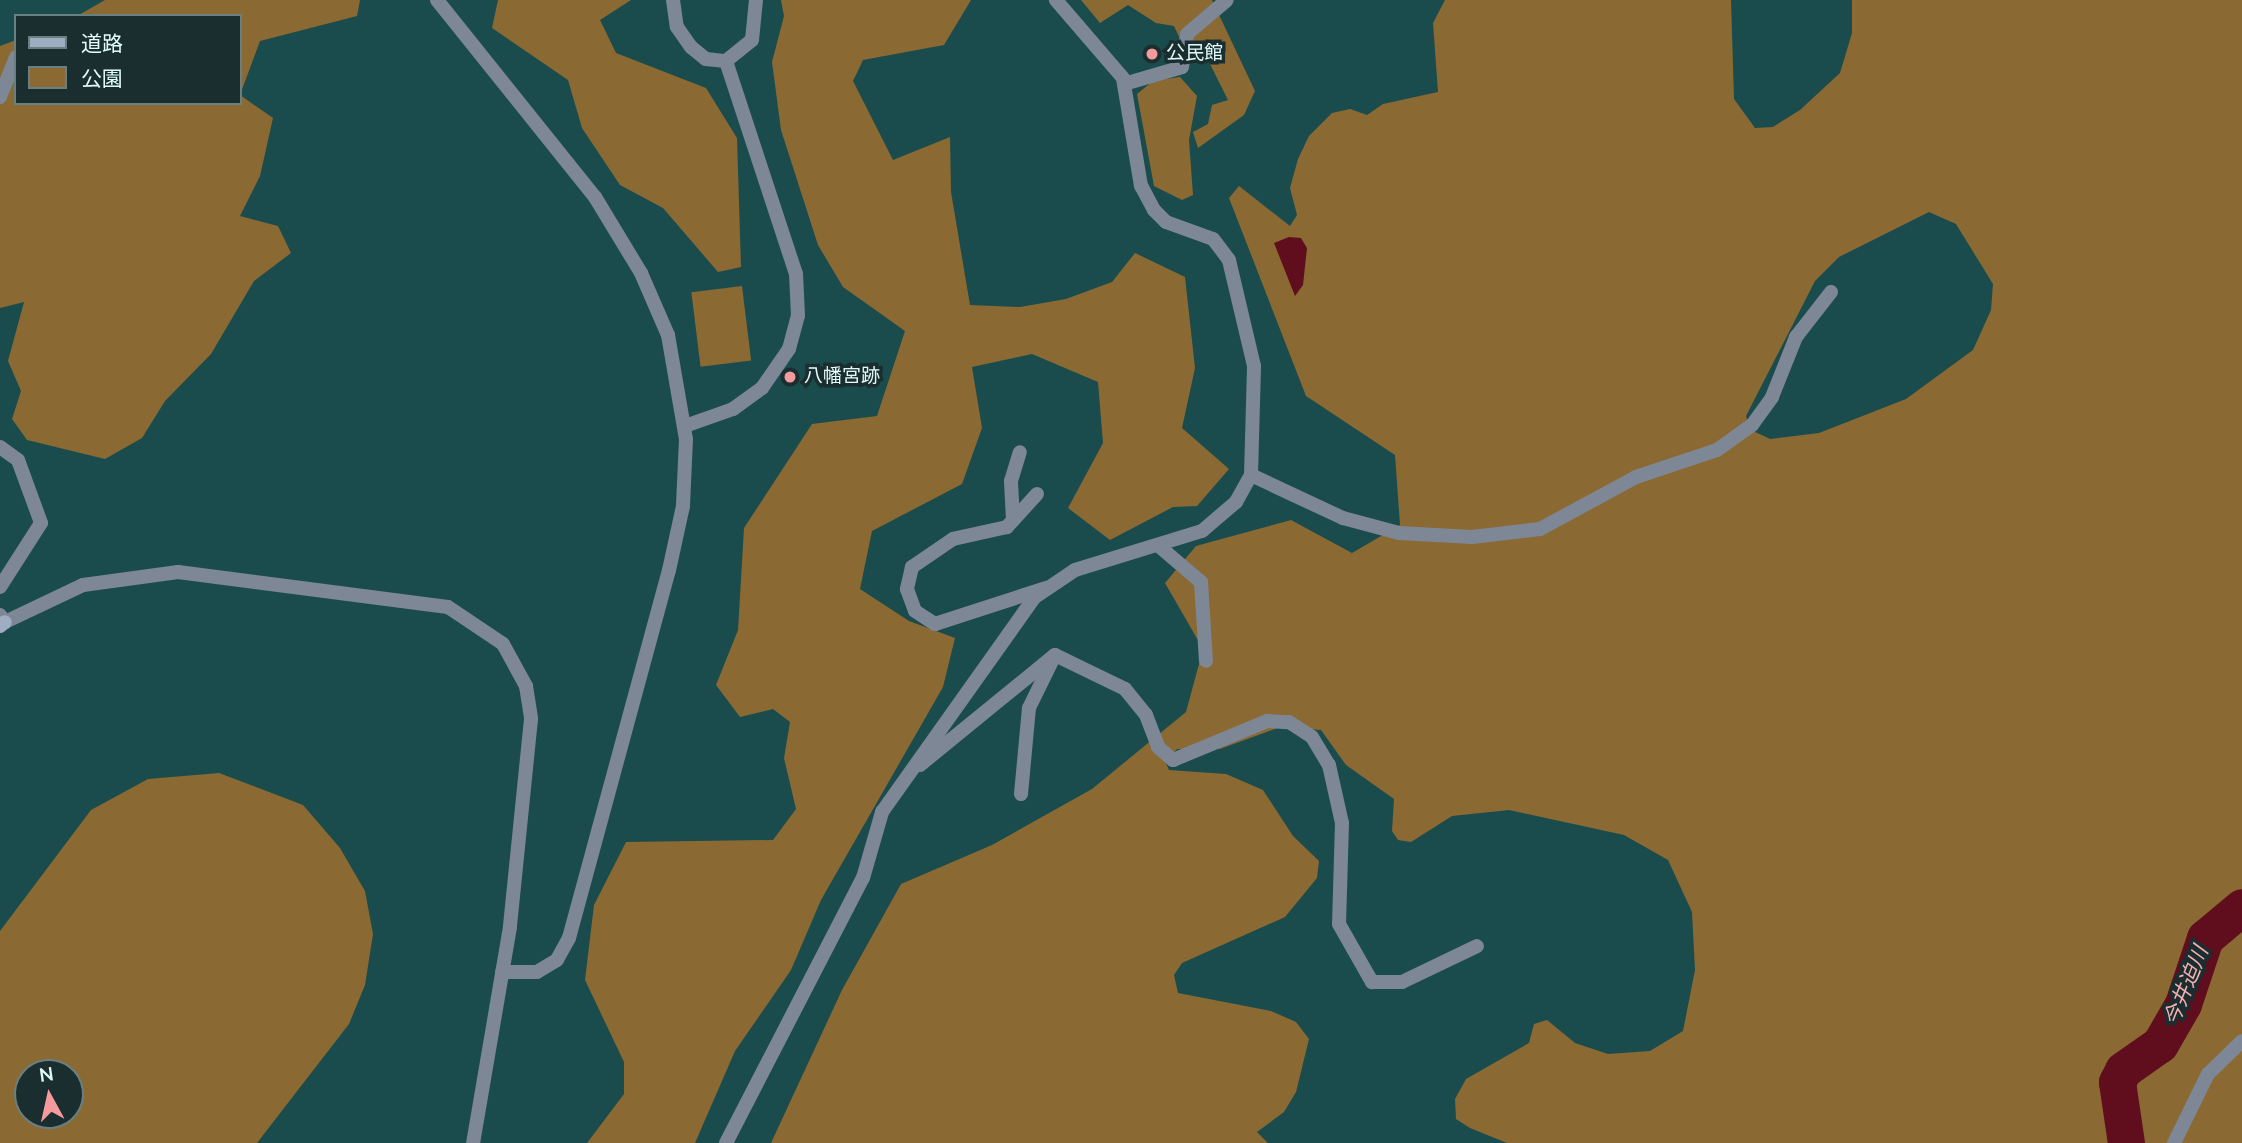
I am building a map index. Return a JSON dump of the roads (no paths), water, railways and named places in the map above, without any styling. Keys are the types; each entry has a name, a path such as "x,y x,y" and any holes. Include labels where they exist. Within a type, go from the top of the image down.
{"street":[{"path":"437,0 595,197 641,273 668,335 685,426 683,506 569,938 557,960 537,972 502,972"},
{"path":"673,0 677,27 691,47 706,60 726,61 752,40 756,0"},
{"path":"726,1143 863,878 882,812 1035,597 1075,570 1160,547 1213,524 1251,475 1254,366 1229,260 1213,239 1178,228 1154,210 1141,186 1124,85 1108,54 1056,0"},
{"path":"1124,85 1182,67 1187,34 1227,0"},
{"path":"685,426 733,409 762,388 789,349 798,316 796,274 726,61"},
{"path":"0,97 14,62"},
{"path":"1251,475 1343,518 1399,533 1472,537 1540,529 1636,477 1717,450 1752,425 1772,397 1796,337 1831,292"},
{"path":"0,447 18,460 41,523 0,587"},
{"path":"1013,520 1012,481 1020,452"},
{"path":"1037,494 1007,527 953,539 912,568 912,607 935,624 1019,592 1049,588"},
{"path":"1160,547 1201,582 1206,661"},
{"path":"2,621 83,585 178,572 405,599 448,607 476,621 517,664 531,719 502,972 474,1143"},
{"path":"911,771 1055,655"},
{"path":"1021,794 1029,708 1055,655"},
{"path":"1055,655 1125,689 1146,715 1158,747 1173,760 1208,751 1267,721 1289,722 1312,737 1329,765 1342,823 1339,923 1376,985 1402,982 1478,946"},
{"path":"2174,1143 2208,1074 2242,1041"}],"waterway":[{"name":"今井迫川","path":"2126,1143 2117,1082 2123,1070 2160,1044 2183,1004 2205,938 2242,907"}],"place":[{"name":"公民館","path":"1152,54"},
{"name":"八幡宮跡","path":"790,377"}]}
